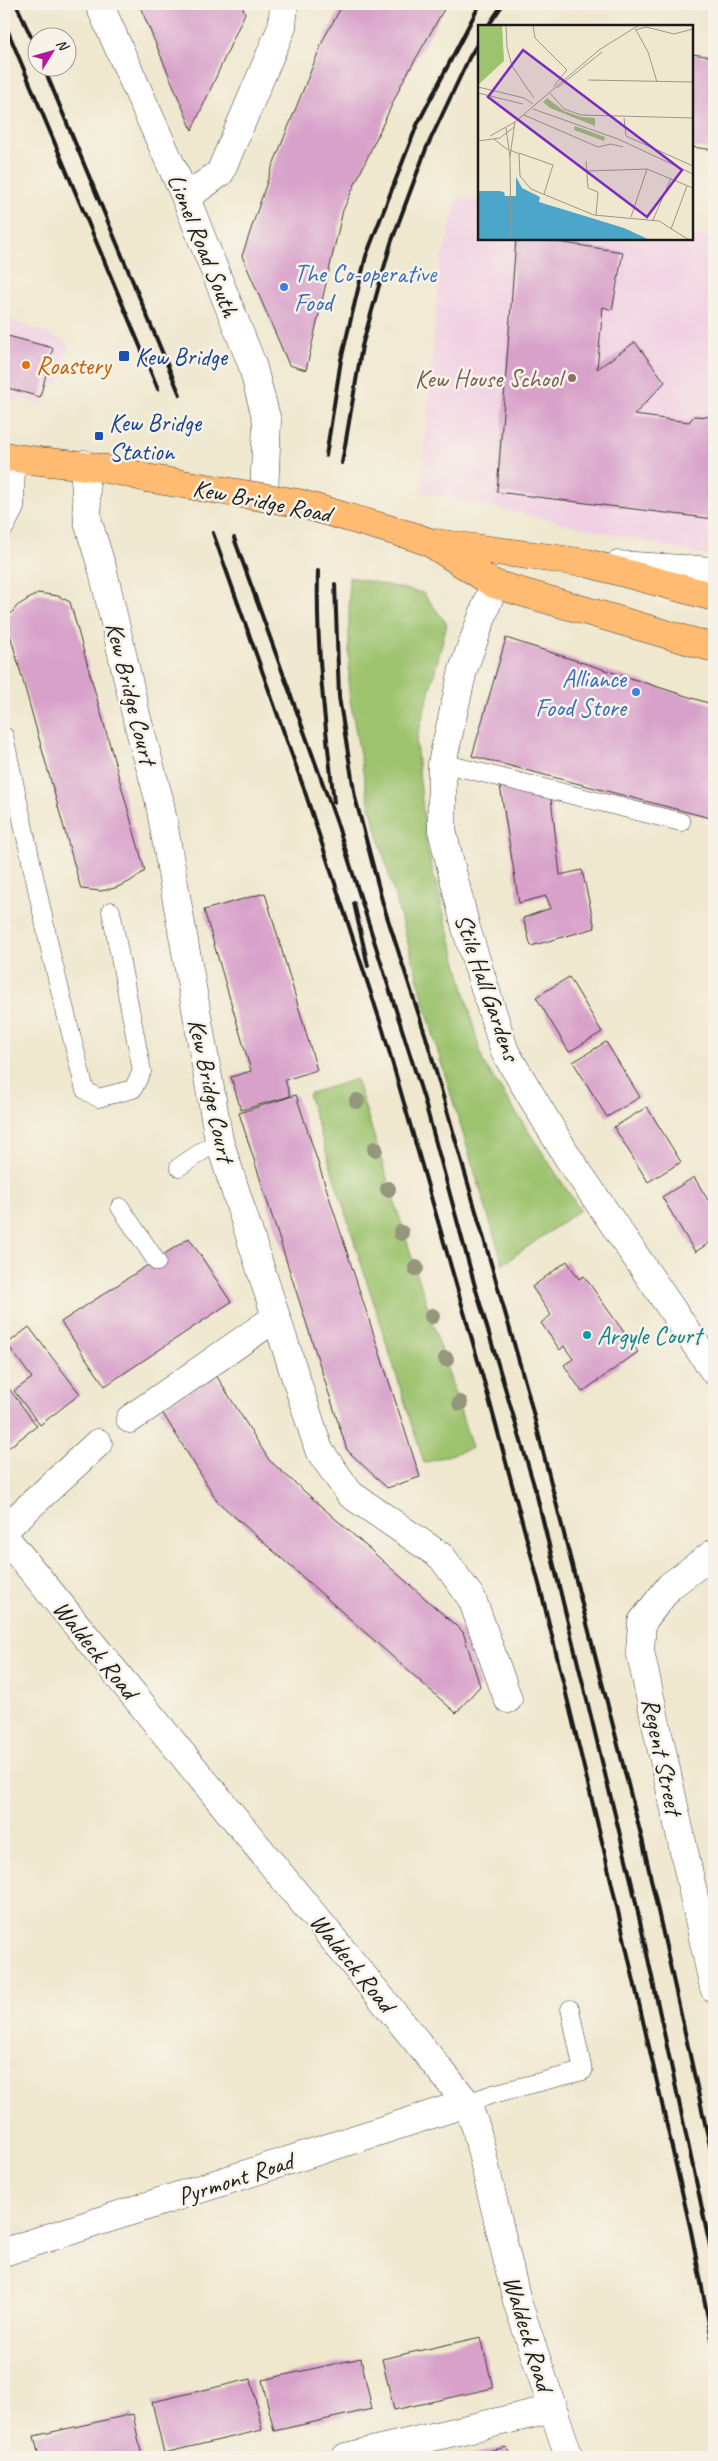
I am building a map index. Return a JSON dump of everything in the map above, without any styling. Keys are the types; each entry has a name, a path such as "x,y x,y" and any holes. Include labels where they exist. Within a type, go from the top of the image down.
{"highway":[{"name":"Kew Bridge Road","path":"10,457 84,464 119,470 146,478 298,503 421,539 587,563 714,597"},
{"name":"Kew Bridge Road","path":"421,539 494,584 714,648"}],"street":[{"name":"Lionel Road South","path":"99,4 185,196 252,364 267,422 264,497"},
{"path":"185,196 220,173 282,28 284,4"},
{"name":"Kew Bridge Court","path":"84,464 88,522 103,571 137,719 159,798 219,1140 319,1450 350,1494 442,1557 472,1599 508,1699"},
{"path":"587,563 714,571"},
{"name":"Stile Hall Gardens","path":"494,584 462,670 442,763 442,830 466,928 505,1052 567,1156 714,1370"},
{"path":"130,1419 275,1318"},
{"path":"4,1530 98,1442"},
{"name":"Waldeck Road","path":"4,1536 467,2103 476,2128 517,2301 569,2457"},
{"name":"Regent Street","path":"714,1553 670,1586 642,1622 640,1651 714,1988"},
{"name":"Pyrmont Road","path":"4,2252 467,2103"},
{"path":"346,2457 553,2409"}],"lane":[{"path":"4,529 15,508 10,457"},
{"path":"4,736 52,958 85,1090 98,1098 133,1089 142,1071 111,911"},
{"path":"442,763 681,822"},
{"path":"179,1166 219,1140"},
{"path":"120,1207 157,1262"},
{"path":"467,2103 493,2094 583,2071 570,2008"}],"shaded area":[{"name":"Kew House School","path":"458,198 478,201 478,240 693,240 693,235 714,239 714,557 421,491 440,264"},
{"path":"4,317 69,343 59,386 47,384 41,405 4,396"}],"green space":[{"path":"349,577 423,593 447,624 416,743 427,849 483,1062 580,1210 503,1264 438,1052 368,799 349,694"},
{"path":"356,1079 472,1448 424,1463 308,1094"}],"building":[{"path":"139,4 241,4 245,13 192,130"},
{"path":"343,4 447,4 402,83 343,210 306,370 289,365 242,256 271,170 324,38"},
{"path":"693,54 714,57 714,150 693,147"},
{"path":"516,240 545,240 623,252 612,310 603,307 597,369 635,342 665,382 634,415 689,422 694,416 714,417 714,519 497,492"},
{"path":"4,335 53,348 40,397 4,387"},
{"path":"38,593 58,596 70,602 145,871 129,882 115,888 101,891 81,889 6,620 17,606"},
{"path":"506,638 714,705 714,819 472,756"},
{"path":"500,786 551,798 560,875 582,870 595,928 531,946 523,918 551,908 546,896 519,903"},
{"path":"265,893 317,1070 285,1080 290,1096 241,1110 231,1077 251,1071 204,910"},
{"path":"569,977 602,1032 569,1052 536,997"},
{"path":"606,1042 640,1097 607,1117 573,1062"},
{"path":"296,1095 420,1477 387,1488 347,1450 239,1113"},
{"path":"647,1107 681,1162 648,1182 614,1127"},
{"path":"694,1177 714,1210 714,1240 695,1252 662,1197"},
{"path":"189,1238 231,1302 105,1386 61,1322"},
{"name":"Argyle Court","path":"567,1261 579,1279 584,1276 638,1352 582,1392 564,1365 573,1359 564,1346 560,1350 541,1323 551,1315 532,1287"},
{"path":"29,1327 80,1394 40,1425 14,1391 32,1378 7,1344"},
{"path":"216,1375 269,1460 463,1632 480,1686 456,1713 218,1502 160,1409"},
{"path":"4,1382 37,1426 4,1451"},
{"path":"481,2337 493,2388 394,2410 382,2359"},
{"path":"361,2358 372,2409 274,2431 262,2380"},
{"path":"251,2379 262,2430 164,2453 152,2402"},
{"path":"133,2414 142,2457 39,2457 34,2436"},
{"path":"507,2447 510,2457 465,2457 465,2456"}],"railway":[{"path":"16,4 28,30"},
{"path":"326,456 341,360 366,256 417,125 480,4"},
{"path":"489,25 503,4"},
{"path":"4,22 158,389"},
{"path":"342,463 362,346 391,243 426,149 478,43"},
{"path":"48,78 180,395"},
{"path":"213,533 303,786 383,1030 487,1392 542,1595 604,1850 691,2231 714,2349"},
{"path":"234,538 336,820 424,1099 476,1290 536,1492 631,1880 714,2264"},
{"path":"318,571 320,658 324,715 334,802"},
{"path":"335,584 339,697 355,797 383,904 426,1037 527,1389 643,1843 714,2164"},
{"path":"354,903 368,966"}],"place":[{"name":"The Co-operative Food","path":"284,287"},
{"name":"Kew Bridge","path":"124,356"},
{"name":"Roastery","path":"26,365"},
{"name":"Kew House School","path":"572,378"},
{"name":"Kew Bridge Station","path":"99,436"},
{"name":"Alliance Food Store","path":"636,692"},
{"name":"Argyle Court","path":"587,1335"}]}
